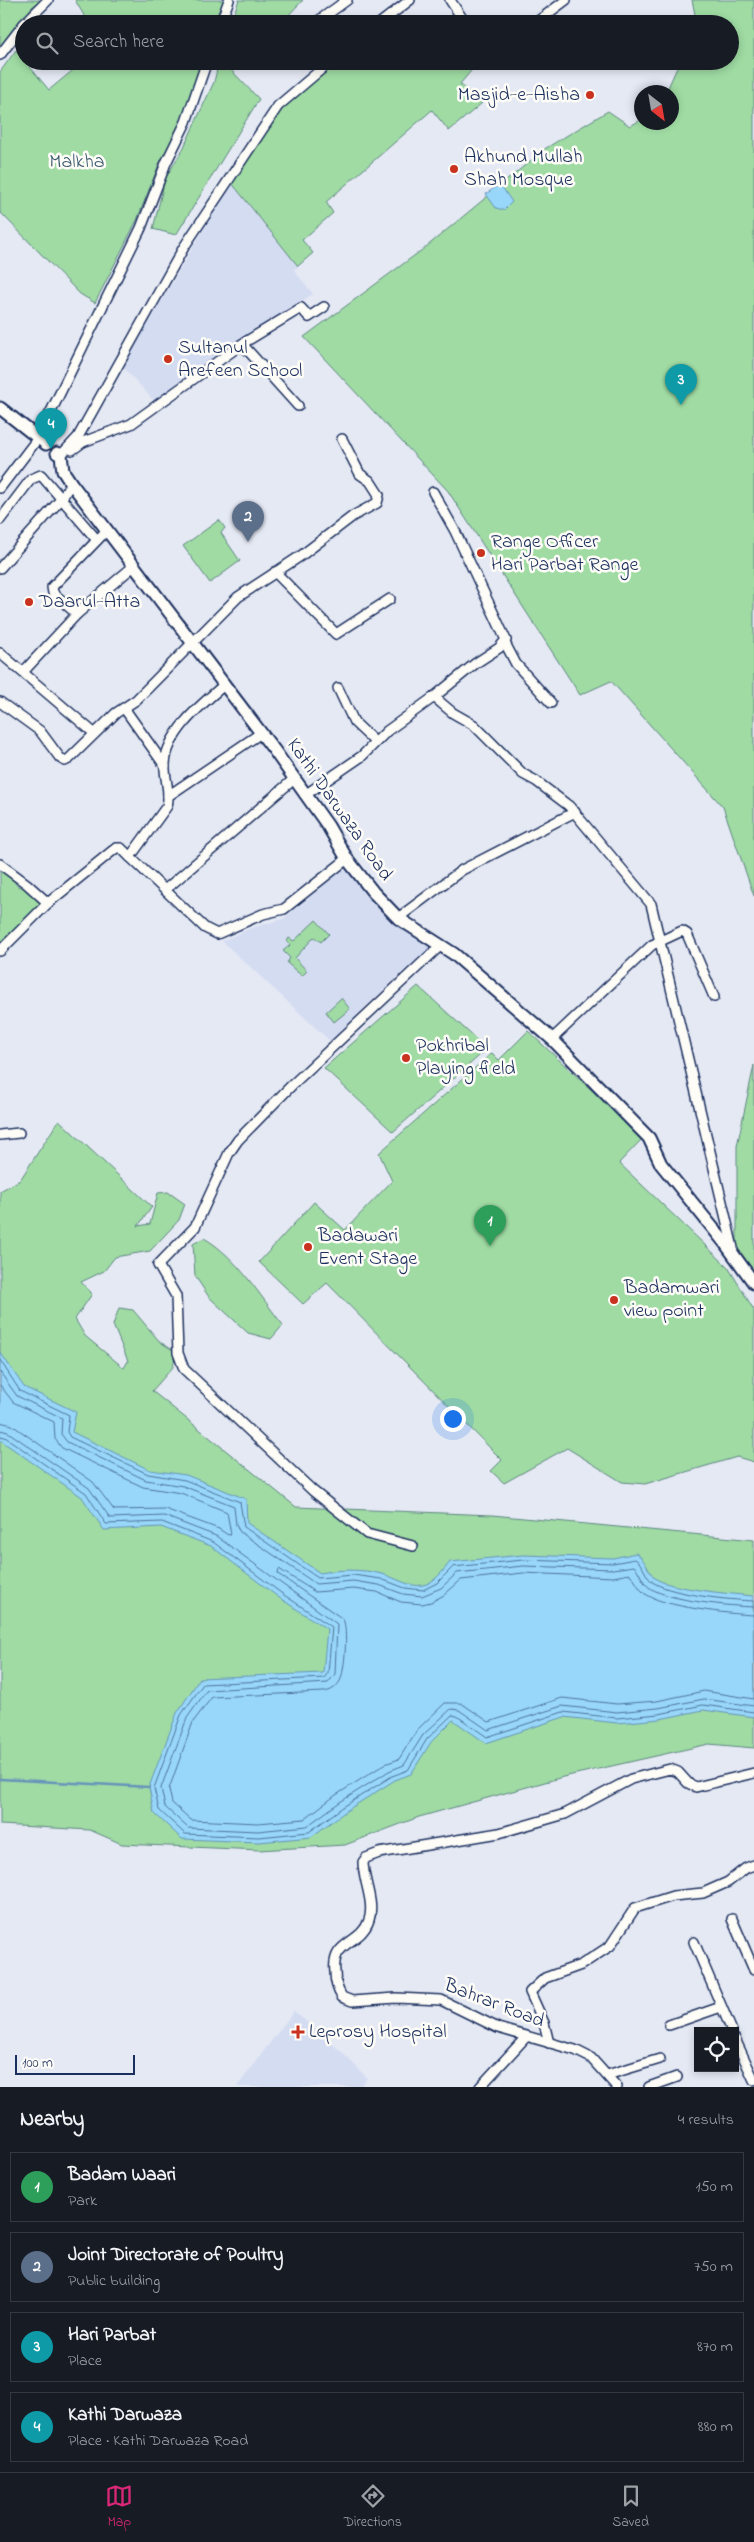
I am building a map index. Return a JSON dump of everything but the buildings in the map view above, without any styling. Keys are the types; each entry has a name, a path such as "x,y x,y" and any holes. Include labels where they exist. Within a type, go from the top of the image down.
{"street":[{"path":"33,15 48,0"},
{"path":"223,15 229,0"},
{"path":"326,15 347,0"},
{"path":"391,15 410,0"},
{"path":"450,0 460,15"},
{"path":"546,15 566,0"},
{"path":"0,55 15,36"},
{"path":"0,488 42,441 141,228 162,172 186,122 204,70"},
{"path":"60,456 78,437 184,247 278,106 320,70"},
{"path":"60,456 83,442 131,424 242,344 302,308 309,317 324,306"},
{"path":"242,344 298,406"},
{"path":"0,408 42,441"},
{"path":"0,702 40,732 56,754 65,761 116,713 136,700 194,643 227,606 379,500 379,495 370,481 360,474 342,439"},
{"name":"Kathi Darwaza Road","path":"60,456 63,471 71,484 135,565 261,733 328,826 347,859 373,892 398,918 454,954 552,1039 648,1138 661,1164 725,1243 754,1283"},
{"path":"0,520 31,479 38,475 45,478 97,540"},
{"path":"0,568 62,498 71,484"},
{"path":"433,492 455,531 516,664 551,703"},
{"path":"77,614 53,594 52,587 107,530"},
{"path":"24,671 77,614 135,565"},
{"path":"275,572 336,634 390,599"},
{"path":"305,795 362,756 374,742 505,643"},
{"path":"0,653 24,671 94,733"},
{"path":"130,856 164,812 168,796 165,766 166,755 181,728 203,703 224,684"},
{"path":"338,688 354,722 374,742"},
{"path":"434,697 453,713 474,725 527,777 551,792 575,812 651,904 733,1248"},
{"path":"124,708 165,766"},
{"path":"168,796 261,733"},
{"path":"166,889 294,778"},
{"path":"398,918 462,870 575,812"},
{"path":"0,951 48,904 113,849 121,848 205,928 217,934 263,914 284,909 347,859"},
{"path":"0,864 27,884 48,904"},
{"path":"552,1039 652,945 684,931 714,998"},
{"path":"413,1546 366,1534 313,1491 184,1369 178,1353 176,1296 158,1265 195,1226 229,1153 238,1140 292,1085 440,946"},
{"path":"0,1135 19,1133"},
{"name":"Bahrar Road","path":"616,2087 591,2058 576,2050 526,2037 471,2016 441,2000 396,1998 352,2001 344,1998 336,1982 334,1965 337,1953 361,1933 370,1918 363,1869 366,1858 379,1853 499,1833 565,1814 589,1804 624,1782 670,1769 678,1772 688,1783 696,1786 754,1773"},
{"path":"549,2043 544,2023 530,1992 545,1978 581,1965 610,1946 635,1908 674,1896 703,1893 728,1882 746,1868 754,1865"},
{"path":"732,1919 754,1970"},
{"path":"694,1942 730,2027"},
{"path":"669,2025 721,2007"},
{"path":"480,2087 526,2037"},
{"path":"739,2048 754,2080"},
{"path":"607,2075 660,2060"},
{"path":"649,2087 677,2077"}],"shaded area":[{"path":"231,182 298,266 294,270 313,294 233,346 155,402 123,367"},
{"path":"342,870 354,871 391,917 432,947 398,976 330,1041 222,941 251,928 283,919"},
{"name":"Leprosy Hospital","path":"294,2011 344,2054 367,2078 360,2087 237,2087"}],"green space":[{"path":"0,0 41,0 26,15 15,15 15,30 0,51"},
{"path":"75,0 224,0 219,15 84,15"},
{"path":"239,0 303,0 289,15 233,15"},
{"path":"692,0 754,0 754,896 723,807 611,681 580,695 448,491 304,337 426,247 546,148 608,111 630,126 634,124 634,130 679,130 679,85 669,85 676,70 739,70 739,15 695,15"},
{"name":"Malkha","path":"15,51 15,70 32,70 49,90 73,70 200,70 187,117 159,164 137,220 95,303 80,294 0,212 0,72"},
{"name":"Malkha","path":"217,70 231,70 259,99 176,235 153,229 165,179 183,149 214,82"},
{"path":"327,70 472,70 460,84 482,103 449,131 432,110 326,202 333,213 302,240 313,253 298,266 231,182 259,144 273,120 290,101"},
{"path":"219,520 225,528 221,533 240,561 210,583 183,546"},
{"path":"0,868 15,877 15,883 19,887 25,886 42,904 0,945"},
{"path":"316,920 329,934 321,942 314,937 295,958 307,971 302,976 287,963 290,958 283,951 290,945 287,941 289,938 294,941"},
{"name":"Pokhribal Playing field","path":"418,986 487,1049 393,1132 324,1068"},
{"path":"341,998 350,1009 334,1022 326,1012"},
{"path":"528,1031 643,1138 619,1163 728,1267 754,1310 754,1462 737,1457 645,1484 622,1482 567,1448 504,1483 491,1471 502,1460 327,1283 303,1304 259,1262 314,1202 345,1230 392,1181 379,1153 492,1053 499,1060"},
{"path":"754,1065 754,1279 737,1261 737,1146"},
{"path":"59,1120 152,1207 138,1226 150,1224 158,1193 168,1192 185,1204 179,1220 150,1251 115,1257 104,1271 81,1282 92,1294 75,1319 85,1336 124,1368 128,1361 113,1325 119,1308 133,1310 160,1342 176,1352 173,1367 152,1391 296,1507 492,1515 754,1540 754,1748 709,1744 563,1777 419,1817 345,1845 259,1850 122,1844 90,1830 0,1825 0,1191 20,1180"},
{"path":"204,1238 216,1246 237,1266 283,1325 271,1339 248,1333 209,1297 195,1276 193,1244"}],"water":[{"path":"500,184 512,202 504,210 496,208 486,194"},
{"path":"0,1352 24,1387 76,1412 72,1432 150,1470 186,1475 246,1499 247,1523 320,1573 343,1570 367,1571 387,1575 407,1584 418,1586 427,1584 435,1579 450,1562 523,1555 613,1558 636,1553 655,1578 662,1582 702,1590 753,1596 754,1717 703,1710 660,1719 617,1723 564,1717 486,1743 453,1720 431,1742 411,1774 395,1780 346,1811 311,1837 259,1842 182,1839 154,1813 149,1787 177,1713 200,1678 323,1673 327,1629 278,1597 211,1546 161,1527 104,1530 82,1497 0,1440"}],"waterway":[{"path":"0,1779 149,1787"}],"place":[{"name":"Masjid-e-Aisha","path":"590,95"},
{"name":"Akhund Mullah Shah Mosque","path":"454,169"},
{"name":"Sultanul Arefeen School","path":"168,359"},
{"name":"Hari Parbat","path":"681,405"},
{"name":"Kathi Darwaza","path":"51,449"},
{"name":"Joint Directorate of Poultry","path":"248,542"},
{"name":"Range Officer Hari Parbat Range","path":"481,553"},
{"name":"Daarul-Atta","path":"29,602"},
{"name":"Pokhribal Playing field","path":"406,1058"},
{"name":"Badam Waari","path":"490,1246"},
{"name":"Badawari Event Stage","path":"308,1247"},
{"name":"Badamwari view point","path":"614,1300"},
{"name":"Leprosy Hospital","path":"298,2032"}]}
